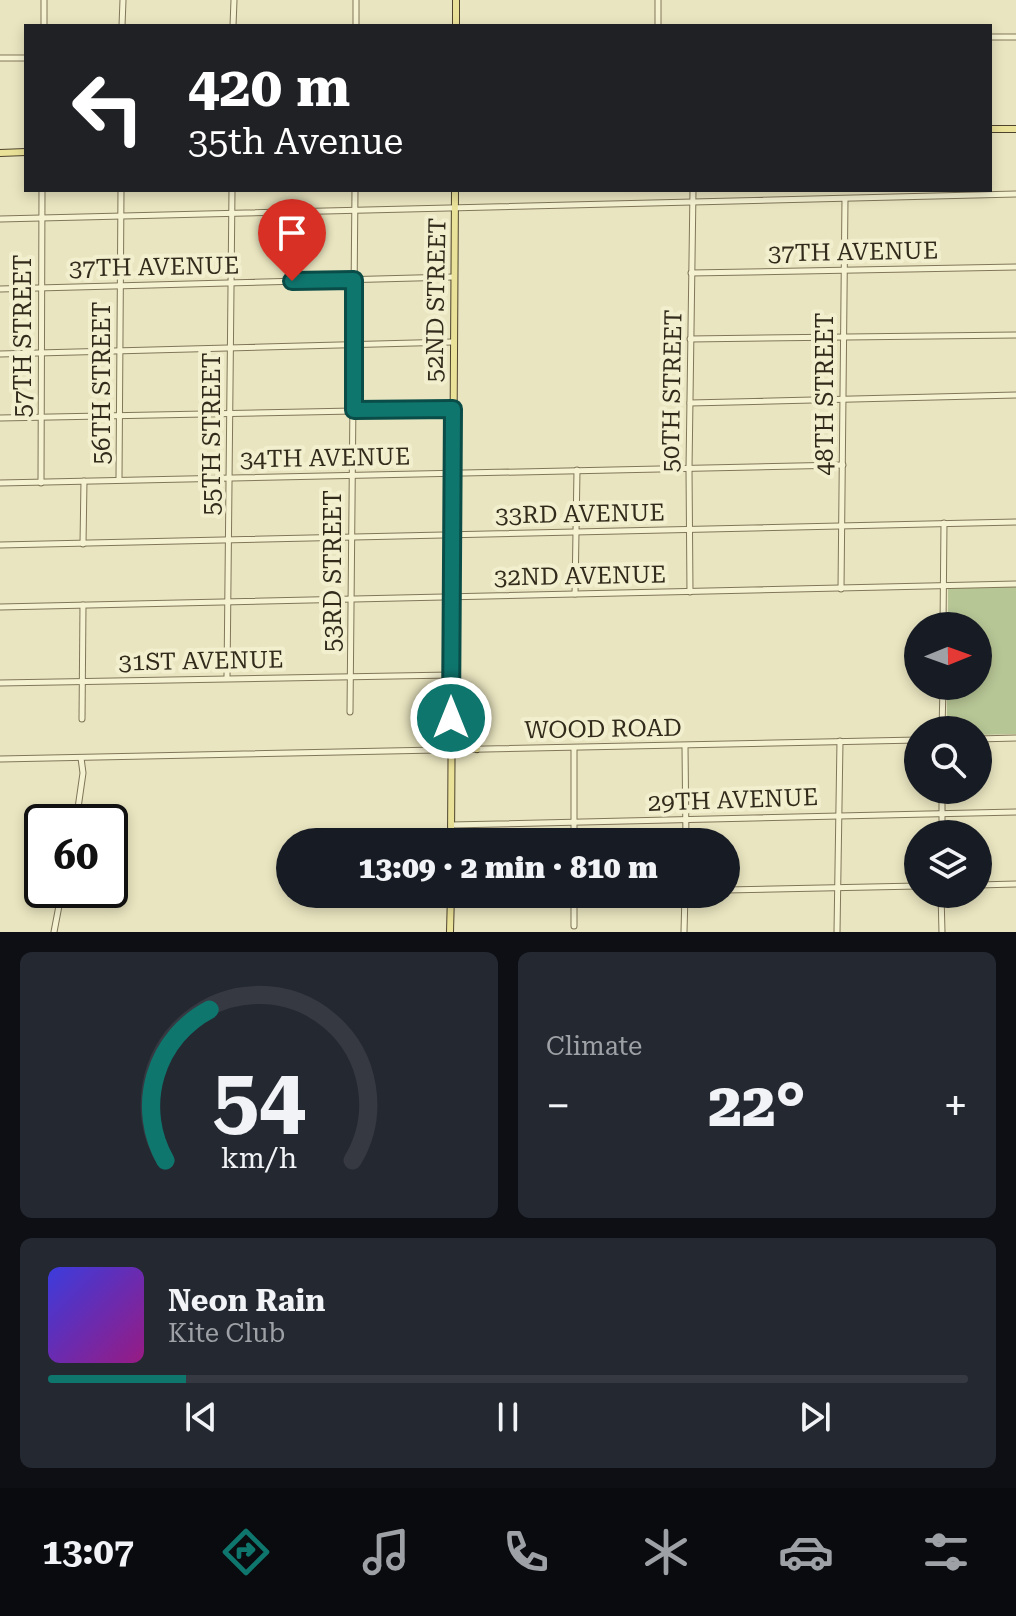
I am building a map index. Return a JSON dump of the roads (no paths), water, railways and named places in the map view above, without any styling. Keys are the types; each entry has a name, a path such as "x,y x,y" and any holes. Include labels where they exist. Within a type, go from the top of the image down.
{"main road":[{"path":"456,0 456,24"},
{"path":"992,129 1016,129"},
{"path":"0,153 24,152"},
{"name":"52ND STREET","path":"451,825 455,192"},
{"path":"451,718 477,749"},
{"path":"450,932 451,908"}],"street":[{"path":"44,0 44,24"},
{"path":"122,24 123,0"},
{"path":"233,24 234,0"},
{"path":"356,0 356,24"},
{"path":"658,0 658,24"},
{"path":"992,37 1016,37"},
{"path":"0,58 24,58"},
{"name":"57TH STREET","path":"41,483 42,192"},
{"name":"56TH STREET","path":"119,479 121,192"},
{"name":"55TH STREET","path":"227,678 232,192"},
{"name":"53RD STREET","path":"350,712 355,192"},
{"name":"50TH STREET","path":"690,592 693,192"},
{"path":"0,219 1016,194"},
{"name":"48TH STREET","path":"841,589 845,199"},
{"name":"37TH AVENUE","path":"691,273 1016,267"},
{"name":"37TH AVENUE","path":"0,289 453,277"},
{"path":"690,339 1016,335"},
{"path":"0,354 452,342"},
{"path":"690,403 1016,395"},
{"path":"0,418 453,409"},
{"name":"34TH AVENUE","path":"0,483 843,465"},
{"path":"575,594 577,470"},
{"name":"56TH STREET","path":"83,544 84,481"},
{"name":"33RD AVENUE","path":"0,545 1016,522"},
{"path":"943,612 944,523"},
{"name":"32ND AVENUE","path":"0,607 1016,584"},
{"path":"82,719 83,605"},
{"name":"31ST AVENUE","path":"0,683 451,675"},
{"path":"992,739 1016,738"},
{"name":"WOOD ROAD","path":"0,759 904,740"},
{"path":"837,932 840,741"},
{"path":"685,746 686,828"},
{"path":"574,748 574,828"},
{"path":"79,804 83,773 81,758"},
{"path":"942,804 942,820"},
{"name":"29TH AVENUE","path":"451,825 1016,812"},
{"path":"992,885 1016,884"},
{"path":"740,890 904,886"},
{"path":"54,932 59,908"},
{"path":"572,908 574,926"},
{"path":"684,932 685,908"},
{"path":"941,908 942,932"}]}
